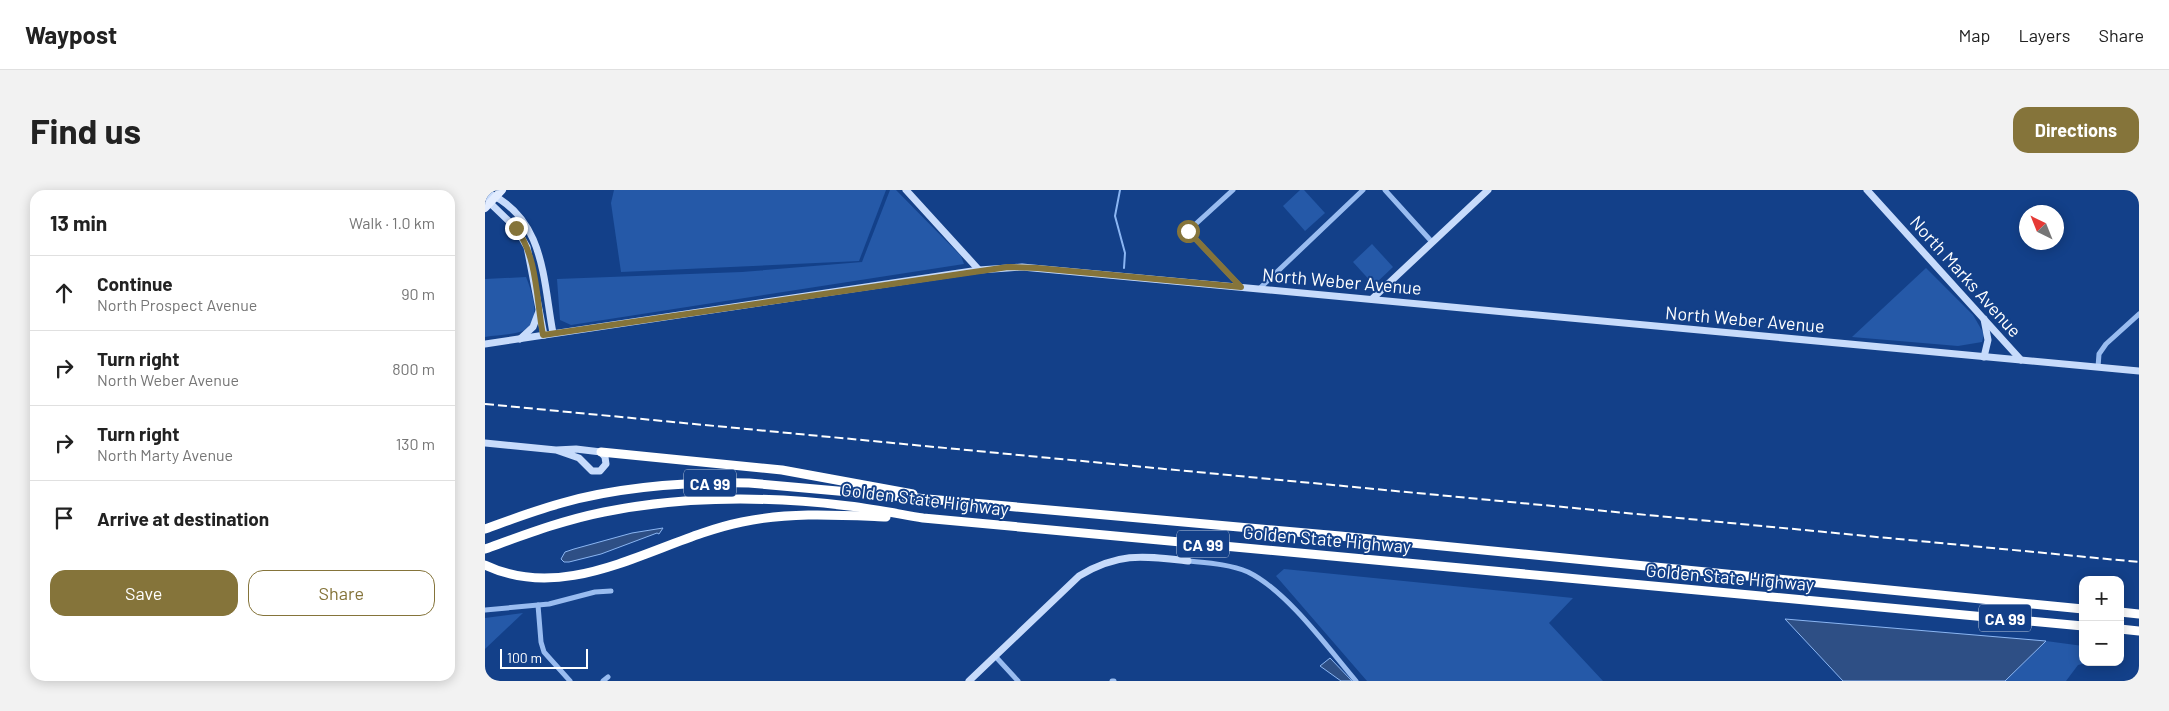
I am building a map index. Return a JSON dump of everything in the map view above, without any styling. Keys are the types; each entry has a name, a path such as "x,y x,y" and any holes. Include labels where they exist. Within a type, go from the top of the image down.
{"highway":[{"path":"601,452 782,470 901,491 940,501"},
{"name":"Golden State Highway","path":"485,529 571,501 635,488 675,484 749,483 1339,536 2079,609"},
{"name":"Golden State Highway","path":"485,550 547,527 604,512 643,506 714,500 755,499 839,505 923,518 2079,626"},
{"path":"485,565 496,570 541,578 577,576 740,522 787,515 830,514 923,518"},
{"path":"2124,612 2139,614"},
{"path":"2124,629 2139,631"}],"main road":[{"path":"906,190 979,270"},
{"path":"1372,299 1488,190"},
{"name":"North Marks Avenue","path":"1867,190 2021,360"},
{"path":"543,335 540,308 527,247 516,228 487,205 486,192 499,193 523,221 535,240 540,255 553,333"},
{"path":"487,205 499,193"},
{"name":"North Weber Avenue","path":"485,344 1008,267 1037,268 2139,371"},
{"path":"520,339 533,326 540,308"},
{"path":"1984,319 1988,340 1984,357"},
{"path":"485,444 601,452 605,457 606,464 602,470 595,472 590,470 579,458 556,450"},
{"path":"969,681 1079,576 1093,568 1111,560 1125,557 1143,556 1188,560"}],"street":[{"path":"1233,190 1188,231 1241,287"},
{"path":"1259,289 1363,190"},
{"path":"1385,190 1432,242"},
{"path":"2098,367 2099,354 2106,344 2139,314"},
{"path":"1188,560 1234,567 1263,580 1284,598 1356,681"},
{"path":"485,610 538,605 564,601 595,592 611,591"},
{"path":"538,605 541,642 544,652 570,681"},
{"path":"995,656 1018,681"}],"shaded area":[{"path":"614,190 886,190 859,261 621,272 611,203"},
{"path":"890,190 896,190 961,256 964,264 571,325 560,320 557,279 742,272 862,262"},
{"path":"1300,190 1304,190 1325,213 1305,231 1283,206"},
{"path":"1372,244 1393,267 1374,285 1353,262"},
{"path":"1926,268 1973,315 1984,334 1982,342 1958,346 1852,337"},
{"path":"526,277 533,299 534,315 532,323 520,332 485,337 485,279"},
{"path":"663,528 659,534 657,533 601,554 569,562 564,562 561,559 565,552 574,549 632,533"},
{"path":"1284,569 1573,598 1549,623 1603,681 1367,681 1276,576"},
{"path":"523,613 485,649 485,618"},
{"path":"1785,619 2046,641 2005,681 1843,681"},
{"path":"2046,641 2079,645 2079,665 2066,681 2004,681"},
{"path":"1330,658 1352,681 1341,681 1320,666"}],"waterway":[{"path":"1120,190 1115,216 1125,253 1124,268"}],"railway":[{"path":"485,404 2139,562"}],"route":[{"path":"516,228 530,256 543,335 1008,267 1241,287 1188,231"}]}
